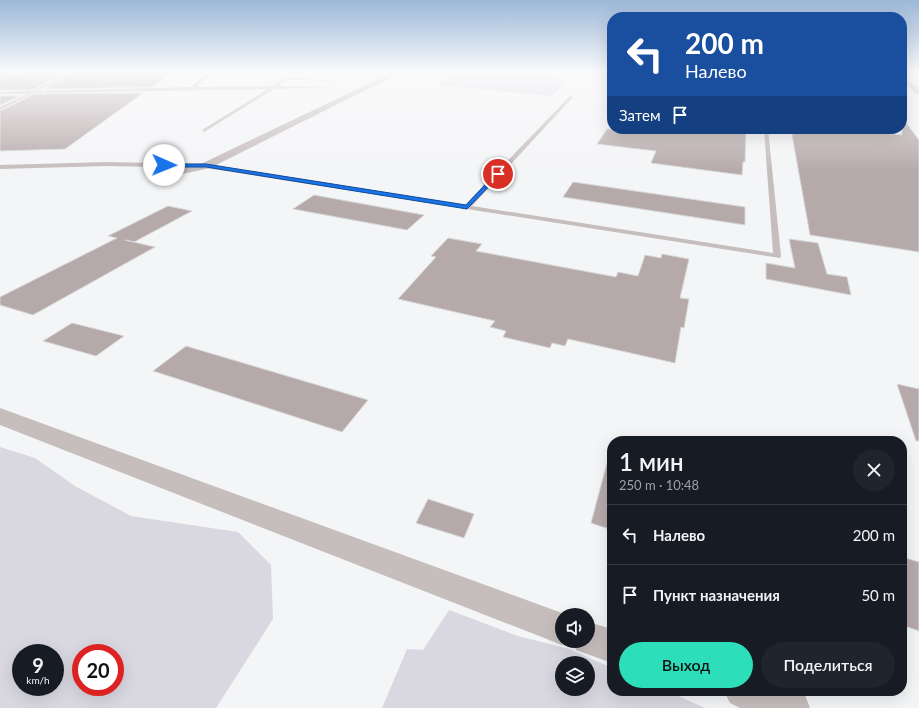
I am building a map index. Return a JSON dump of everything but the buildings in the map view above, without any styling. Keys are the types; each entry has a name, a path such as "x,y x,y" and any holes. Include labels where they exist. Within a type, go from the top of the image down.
{"street":[{"path":"182,170 206,166 331,105"},
{"path":"0,416 555,626"},
{"path":"595,640 607,644"},
{"path":"757,696 792,708"}],"lane":[{"path":"204,131 244,105"},
{"path":"467,207 563,105"},
{"path":"0,166 107,164 206,166 777,256 766,134"}],"shaded area":[{"path":"0,447 35,458 75,486 131,516 238,532 271,565 273,619 216,708 0,708"},
{"path":"449,610 518,636 555,645 555,648 569,649 585,656 555,656 555,696 595,696 595,660 607,666 607,696 678,696 705,708 382,708 407,649 423,650"}],"route":[{"path":"164,165 206,166 467,207 498,174"}]}
